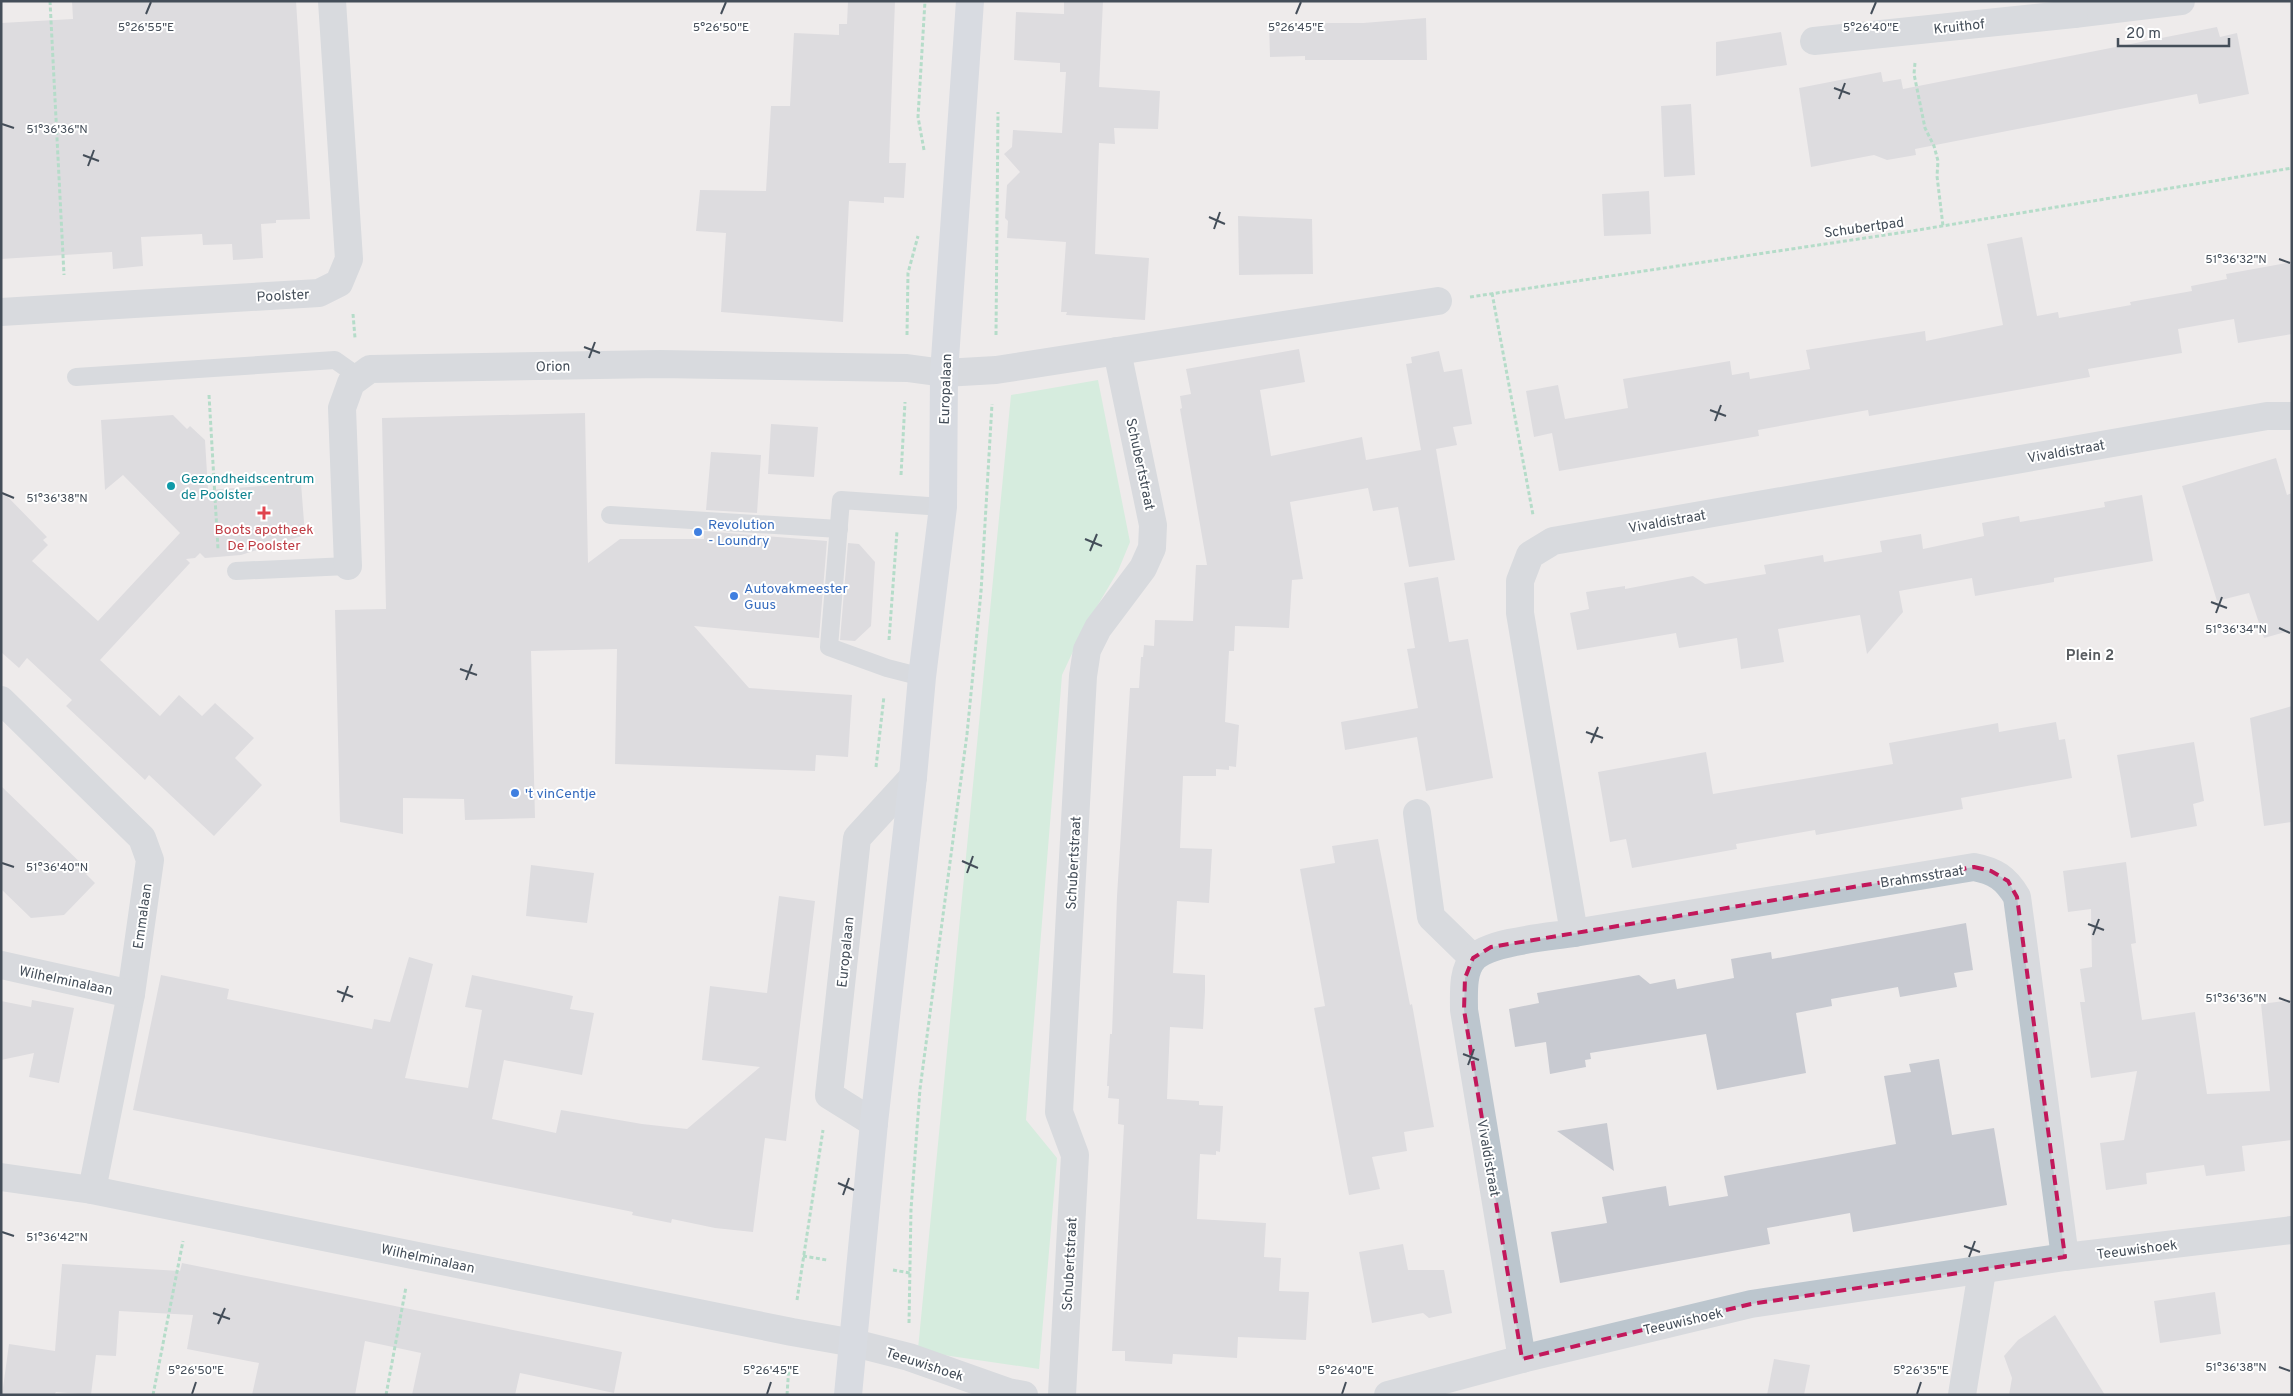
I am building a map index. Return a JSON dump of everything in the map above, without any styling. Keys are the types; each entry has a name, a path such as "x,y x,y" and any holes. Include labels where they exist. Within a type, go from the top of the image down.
{"main road":[{"name":"Europalaan","path":"848,1395 874,1123 913,777 922,678 943,507 944,373 970,1"}],"street":[{"path":"332,1 349,259 340,283"},
{"name":"Kruithof","path":"1814,41 1937,28 2073,8 2181,1"},
{"name":"Poolster","path":"1,312 319,293 340,283"},
{"path":"944,373 996,370 1438,301"},
{"name":"Schubertstraat","path":"1062,1395 1074,1155 1059,1112 1083,676 1088,650 1098,628 1143,568 1152,548 1153,525 1117,351"},
{"name":"Orion","path":"365,373 660,364 907,368 944,373"},
{"path":"348,566 342,408 352,383 365,373"},
{"name":"Vivaldistraat","path":"1574,933 1520,613 1520,581 1530,555 1553,542 1582,536 2267,416 2292,416"},
{"name":"Emmalaan","path":"1,700 142,838 150,860 131,994 92,1190"},
{"name":"Europalaan","path":"829,1095 858,838 913,777"},
{"path":"1417,813 1431,917 1473,958 1491,947 1574,933"},
{"name":"Brahmsstraat","path":"1574,933 1974,868 1991,871 2008,882 2016,897 2065,1257"},
{"name":"Vivaldistraat","path":"1473,958 1465,978 1464,1010 1522,1359"},
{"name":"Wilhelminalaan","path":"1,965 131,994"},
{"path":"829,1095 874,1123"},
{"name":"Wilhelminalaan","path":"1,1177 92,1190 854,1343"},
{"name":"Teeuwishoek","path":"1388,1395 1522,1359 1751,1304 1982,1271 2065,1257 2292,1230"},
{"path":"1962,1395 1982,1271"},
{"name":"Teeuwishoek","path":"854,1343 909,1357 1008,1392 1024,1395"}],"lane":[{"path":"76,377 335,360 365,373"},
{"path":"922,678 887,668 829,647 841,500 943,507"},
{"path":"610,514 839,529"},
{"path":"236,570 348,566"}],"path":[{"path":"50,1 66,308"},
{"path":"924,1 918,117 924,159"},
{"path":"1937,28 1915,53 1914,74 1925,128 1934,146 1938,161 1937,176 1943,226"},
{"path":"910,1273 911,1209 920,1088 967,734 981,592 996,370 998,110"},
{"name":"Schubertpad","path":"1438,301 1943,226 2292,168"},
{"path":"875,776 887,668 900,503 907,368 908,273 920,228"},
{"path":"340,283 351,296 356,351 365,373"},
{"path":"1492,293 1540,550"},
{"path":"207,369 219,556 236,570"},
{"path":"803,1256 829,1095"},
{"path":"154,1395 189,1209"},
{"path":"386,1395 412,1255"}],"highlighted area":[{"path":"1974,867 1991,871 2008,881 2017,897 2065,1257 1751,1304 1522,1359 1464,1010 1465,978 1473,958 1491,947"}],"green space":[{"path":"1098,380 1130,542 1118,571 1083,630 1062,675 1026,1120 1057,1158 1039,1369 930,1353 918,1349 1011,395"}],"building":[{"path":"72,1 296,1 310,219 276,220 276,223 261,224 263,258 233,260 232,244 203,245 202,234 141,237 143,266 113,269 112,252 1,259 1,23 73,19"},
{"path":"848,1 895,1 889,163 906,163 904,198 884,197 884,203 849,201 843,322 721,312 726,233 696,231 700,190 766,191 771,106 790,106 794,33 839,35 839,24 847,24"},
{"path":"1064,1 1103,1 1099,87 1160,91 1158,129 1114,128 1115,144 1099,143 1095,254 1149,258 1145,320 1066,315 1067,312 1061,312 1066,242 1007,238 1008,221 1005,218 1007,185 1020,172 1004,154 1012,147 1013,130 1062,133 1066,72 1060,72 1060,63 1014,60 1016,12 1064,14"},
{"path":"1426,18 1427,60 1305,60 1305,56 1270,57 1269,23 1363,23"},
{"path":"2217,27 2220,37 2237,33 2249,94 2199,104 2197,94 1915,149 1916,155 1887,160 1874,155 1811,167 1799,88 1881,72 1883,82 1901,79 1903,89"},
{"path":"1781,32 1787,65 1716,76 1716,42"},
{"path":"1691,104 1695,175 1664,177 1661,106"},
{"path":"1649,191 1651,234 1604,236 1602,194"},
{"path":"1238,216 1312,219 1313,274 1239,275"},
{"path":"2022,237 2037,316 2058,312 2059,318 2131,305 2130,302 2192,291 2191,286 2227,279 2226,274 2292,262 2292,334 2238,343 2234,319 2178,329 2182,353 2088,369 2090,377 1869,416 1868,410 1758,430 1759,436 1559,471 1552,433 1534,437 1526,391 1558,385 1565,419 1628,408 1623,379 1730,361 1732,375 1749,372 1750,379 1810,369 1806,350 1925,331 1926,341 2003,325 1987,244"},
{"path":"1299,349 1305,382 1260,390 1271,456 1362,437 1366,460 1421,450 1406,364 1412,363 1411,357 1439,351 1444,372 1462,369 1472,424 1453,427 1457,445 1436,449 1455,560 1409,567 1398,507 1373,511 1368,488 1290,502 1303,579 1292,580 1289,628 1235,626 1234,651 1229,651 1225,722 1239,725 1236,767 1229,766 1229,770 1216,769 1216,776 1183,776 1180,848 1212,849 1209,903 1177,901 1173,973 1205,975 1205,991 1203,1029 1170,1027 1167,1099 1199,1101 1199,1105 1223,1106 1220,1152 1216,1151 1216,1155 1200,1154 1197,1219 1266,1223 1264,1257 1281,1258 1279,1291 1309,1292 1306,1340 1238,1337 1237,1358 1173,1354 1172,1364 1125,1361 1125,1351 1112,1351 1124,1125 1118,1124 1119,1099 1108,1098 1109,1086 1107,1086 1110,1034 1112,1034 1117,896 1130,688 1139,688 1141,657 1143,657 1144,645 1154,646 1155,620 1193,621 1196,565 1207,565 1180,409 1182,408 1180,396 1191,394 1186,369"},
{"path":"585,413 588,563 620,539 704,539 704,531 827,541 819,638 694,626 749,688 852,695 848,757 816,755 815,771 615,764 617,649 531,651 535,818 465,820 464,799 403,798 403,834 340,822 335,610 386,609 382,418"},
{"path":"173,415 187,429 190,426 205,440 208,490 301,483 305,535 241,555 205,558 200,553 195,558 186,559 190,563 100,660 160,716 179,695 202,716 215,703 254,738 235,758 262,785 214,836 149,775 145,780 66,706 72,700 27,658 19,668 1,652 1,490 47,537 43,540 48,545 32,561 98,621 180,533 123,475 105,490 101,420"},
{"path":"771,424 818,427 814,477 768,474"},
{"path":"711,452 761,455 757,513 706,510"},
{"path":"2276,458 2287,495 2292,493 2292,630 2264,638 2249,593 2217,601 2182,486"},
{"path":"2142,495 2153,561 2054,578 2054,582 1975,596 1972,578 1899,591 1903,612 1867,654 1860,615 1778,629 1784,662 1741,669 1737,638 1679,648 1676,633 1577,650 1570,613 1589,609 1586,592 1625,586 1625,589 1693,576 1705,584 1766,574 1764,565 1823,555 1824,562 1882,552 1880,541 1921,534 1923,549 1984,536 1982,523 2019,516 2020,522 2105,507 2104,502"},
{"path":"848,543 859,544 875,562 871,626 855,641 840,640"},
{"path":"1438,577 1449,642 1468,639 1493,778 1426,791 1417,737 1345,750 1341,722 1418,708 1407,649 1415,648 1404,583"},
{"path":"2292,706 2292,822 2264,826 2250,718"},
{"path":"2056,722 2059,740 2065,739 2072,778 1961,798 1963,809 1816,835 1815,830 1736,844 1737,849 1632,868 1626,839 1610,842 1598,772 1706,752 1713,794 1893,764 1889,743 1998,723 1999,732"},
{"path":"2194,742 2204,801 2193,804 2197,826 2131,838 2117,755"},
{"path":"1,786 89,871 86,874 95,883 64,915 31,918 1,889"},
{"path":"1378,839 1410,1005 1412,1004 1434,1127 1404,1132 1407,1151 1372,1157 1380,1189 1349,1195 1314,1008 1325,1006 1300,869 1335,863 1332,846"},
{"path":"2126,862 2136,943 2131,944 2142,1020 2195,1012 2207,1094 2270,1091 2261,1004 2292,1000 2292,1140 2242,1146 2245,1171 2206,1176 2204,1165 2146,1173 2147,1184 2106,1190 2100,1143 2124,1140 2137,1071 2091,1078 2080,1002 2085,1002 2080,969 2092,967 2091,909 2068,912 2063,871"},
{"path":"531,865 594,873 587,923 526,916"},
{"path":"779,896 815,901 786,1141 765,1138 753,1232 715,1228 672,1219 671,1223 632,1215 633,1212 133,1110 161,975 229,989 227,999 372,1029 374,1019 390,1022 409,957 433,964 405,1078 468,1088 482,1010 465,1007 472,975 573,996 570,1009 594,1013 582,1075 504,1060 492,1119 556,1133 561,1110 642,1124 687,1129 760,1067 702,1060 710,986 767,993"},
{"path":"1966,923 1973,970 1954,973 1957,987 1900,997 1898,987 1831,999 1832,1006 1796,1013 1806,1073 1717,1090 1706,1034 1590,1053 1591,1059 1585,1060 1586,1067 1550,1074 1546,1042 1515,1047 1509,1009 1539,1003 1537,993 1639,975 1650,984 1675,979 1677,989 1734,978 1731,959 1771,952 1772,959"},
{"path":"32,1000 74,1008 59,1083 29,1077 34,1053 1,1060 1,1001 31,1007"},
{"path":"1939,1059 1952,1135 1994,1128 2007,1205 1853,1232 1850,1213 1767,1228 1770,1244 1560,1283 1551,1232 1607,1223 1602,1197 1666,1186 1669,1206 1728,1196 1724,1176 1896,1144 1884,1076 1911,1072 1909,1064"},
{"path":"1607,1123 1614,1171 1557,1131"},
{"path":"1403,1244 1408,1270 1444,1270 1452,1313 1429,1318 1423,1313 1372,1323 1359,1252"},
{"path":"182,1263 622,1352 614,1393 520,1373 515,1395 412,1395 421,1353 365,1341 355,1395 252,1395 259,1363 187,1349 193,1315 119,1311 116,1356 96,1355 91,1395 56,1392 54,1395 2,1395 9,1344 55,1351 62,1264 180,1271"},
{"path":"2215,1292 2221,1334 2160,1343 2154,1301"},
{"path":"2055,1315 2105,1395 2009,1395 2012,1378 2004,1356 2018,1340"},
{"path":"1774,1359 1810,1365 1804,1395 1767,1395"}],"place":[{"name":"Gezondheidscentrum de Poolster","path":"171,486"},
{"name":"Boots apotheek De Poolster","path":"264,513"},
{"name":"Revolution - Loundry","path":"698,532"},
{"name":"Autovakmeester Guus","path":"734,596"},
{"name":"'t vinCentje","path":"515,793"}],"district":[{"name":"Plein 2","path":"2090,655"}]}
